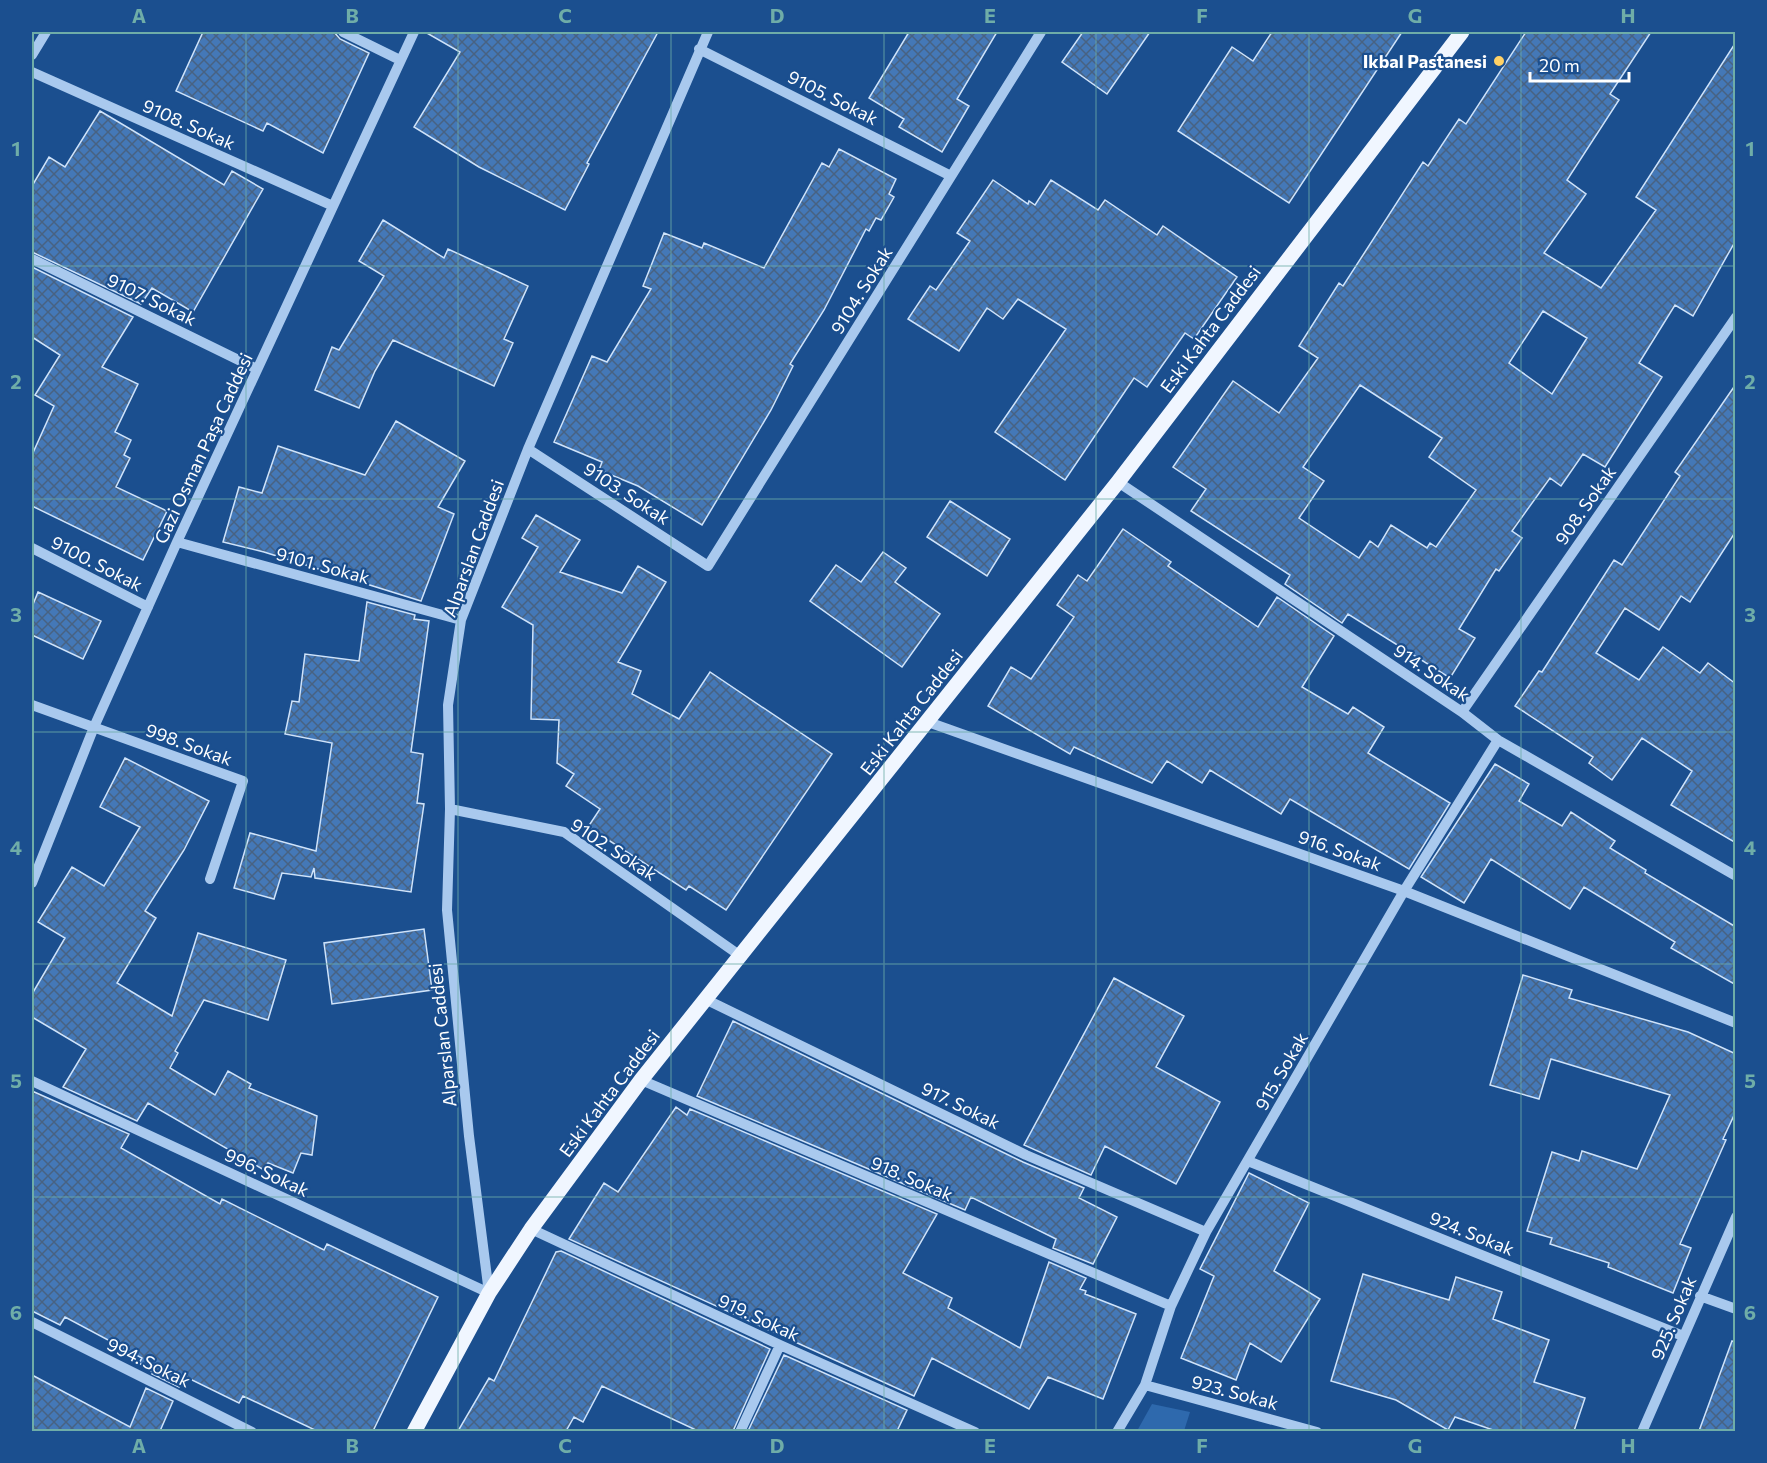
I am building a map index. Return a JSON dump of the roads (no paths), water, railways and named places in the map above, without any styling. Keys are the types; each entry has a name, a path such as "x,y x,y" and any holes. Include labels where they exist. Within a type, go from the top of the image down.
{"main road":[{"name":"Eski Kahta Caddesi","path":"414,1431 489,1293 531,1229 641,1080 742,957 1118,482 1462,32"}],"street":[{"path":"32,32 44,35 32,55"},
{"path":"343,32 400,60"},
{"name":"Gazi Osman Paşa Caddesi","path":"32,879 94,728 177,542 414,32"},
{"name":"Alparslan Caddesi","path":"489,1293 469,1136 447,910 450,809 448,705 462,620 528,449 708,32"},
{"name":"9104. Sokak","path":"708,566 1041,32"},
{"name":"9105. Sokak","path":"699,49 951,176"},
{"name":"9108. Sokak","path":"32,72 333,206"},
{"name":"9107. Sokak","path":"32,260 257,369"},
{"name":"908. Sokak","path":"1462,712 1736,317"},
{"name":"9103. Sokak","path":"528,449 708,566"},
{"name":"914. Sokak","path":"1118,482 1462,712 1498,740 1736,876"},
{"name":"9101. Sokak","path":"177,542 462,620"},
{"name":"9100. Sokak","path":"32,548 148,607"},
{"path":"32,705 94,728"},
{"name":"916. Sokak","path":"928,722 1404,891 1736,1023"},
{"name":"998. Sokak","path":"94,728 243,781 210,879"},
{"name":"915. Sokak","path":"1117,1431 1144,1384 1171,1306 1206,1232 1404,891 1498,740"},
{"name":"9102. Sokak","path":"450,809 564,832 742,957"},
{"name":"917. Sokak","path":"707,1000 1026,1155 1206,1232"},
{"name":"918. Sokak","path":"641,1080 1171,1306"},
{"name":"996. Sokak","path":"32,1081 489,1293"},
{"name":"924. Sokak","path":"1248,1161 1683,1336"},
{"name":"925. Sokak","path":"1642,1431 1736,1217"},
{"name":"919. Sokak","path":"531,1229 780,1345 975,1431"},
{"path":"1700,1296 1736,1309"},
{"name":"994. Sokak","path":"32,1322 252,1431"},
{"path":"740,1431 780,1345"},
{"name":"923. Sokak","path":"1144,1384 1281,1426 1317,1431"}],"place":[{"name":"Ikbal Pastanesi","path":"1499,61"}]}
